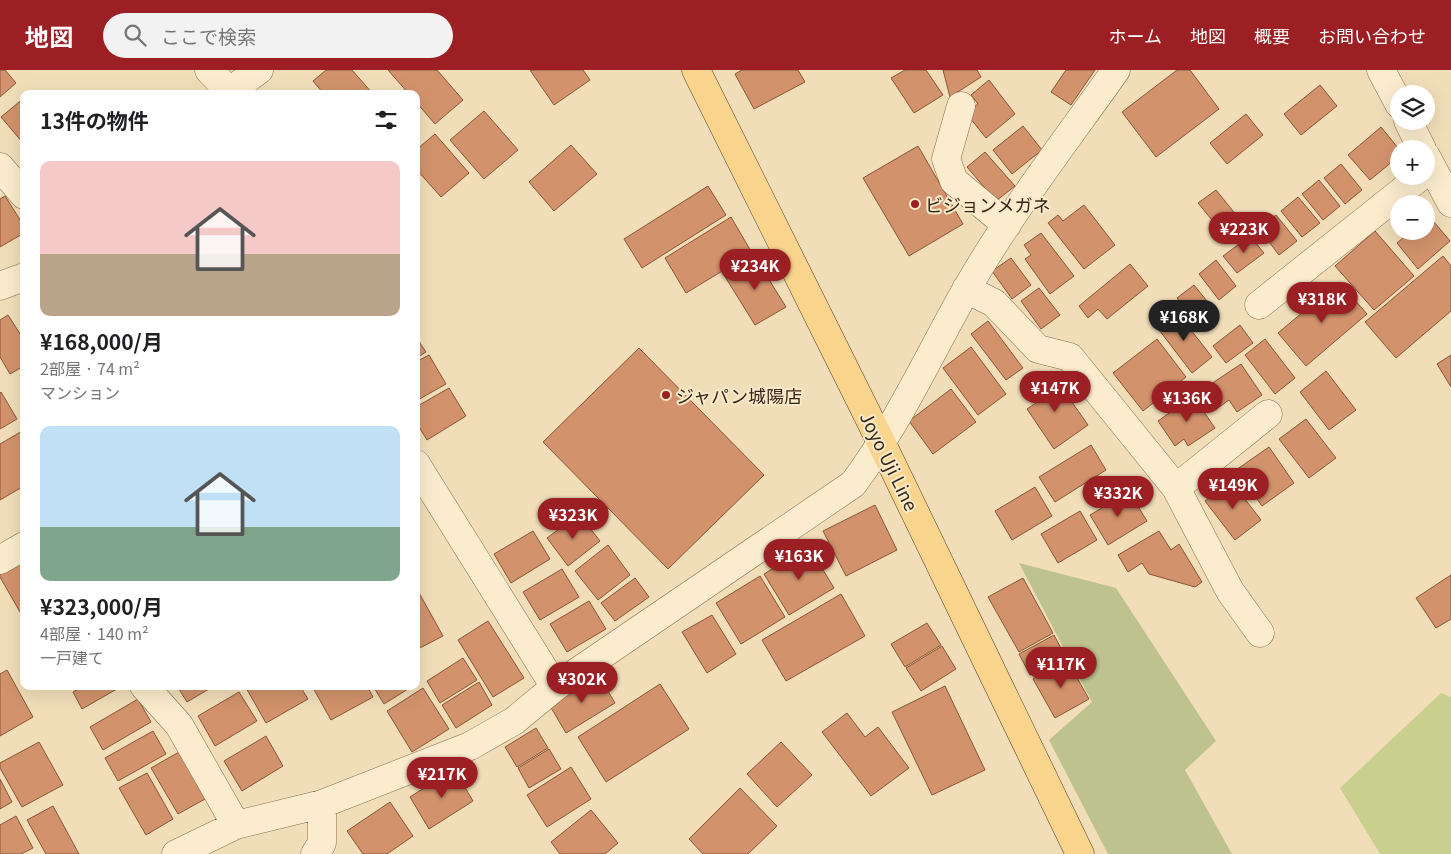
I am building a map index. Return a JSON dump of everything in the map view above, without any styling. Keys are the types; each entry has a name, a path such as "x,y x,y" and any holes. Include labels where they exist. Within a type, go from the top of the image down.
{"main road":[{"name":"Joyo Uji Line","path":"696,70 882,444 1080,854"}],"street":[{"path":"209,70 226,90"},
{"path":"231,90 259,70"},
{"path":"176,854 236,825 322,804 470,746 514,721 554,687 853,484 882,444 966,289 1007,225 1116,70"},
{"path":"1381,70 1390,87"},
{"path":"961,106 946,159 954,181 1007,225"},
{"path":"0,167 20,190"},
{"path":"1435,178 1451,203"},
{"path":"1259,306 1401,185"},
{"path":"0,286 20,278"},
{"path":"966,289 994,303 1038,349 1070,357 1176,488 1230,591 1260,633"},
{"path":"1176,488 1268,414"},
{"path":"420,470 554,687"},
{"path":"0,560 20,548"},
{"path":"148,690 179,725 236,825"},
{"path":"315,854 322,843 322,804"}],"green space":[{"path":"1019,563 1116,588 1216,741 1185,770 1232,854 1108,854 1049,740 1092,702"},
{"path":"1441,693 1451,697 1451,854 1380,854 1340,788"}],"building":[{"path":"0,70 5,70 16,83 0,97"},
{"path":"326,70 352,70 370,90 321,90 313,81"},
{"path":"388,70 437,70 463,100 435,124 420,107 420,90 406,90"},
{"path":"530,70 583,70 590,80 554,105"},
{"path":"742,70 798,70 805,82 754,109 735,74"},
{"path":"905,70 926,70 943,95 914,113 891,78"},
{"path":"943,70 977,70 981,77 950,97"},
{"path":"1066,70 1095,70 1071,105 1051,92"},
{"path":"1177,70 1190,70 1219,109 1156,157 1122,112"},
{"path":"989,80 1015,114 986,138 966,113 978,104 971,95"},
{"path":"1320,85 1337,106 1301,135 1284,114"},
{"path":"20,101 20,139 1,117"},
{"path":"484,111 518,150 484,179 450,140"},
{"path":"1246,114 1263,135 1227,164 1210,143"},
{"path":"1023,126 1042,150 1012,174 993,150"},
{"path":"1381,127 1392,140 1390,140 1390,163 1370,180 1348,155"},
{"path":"435,134 469,173 441,197 420,173 420,147"},
{"path":"571,145 597,174 554,211 529,182"},
{"path":"918,146 963,224 909,256 863,178"},
{"path":"985,152 1015,186 996,201 967,167"},
{"path":"1341,164 1362,190 1345,204 1324,178"},
{"path":"1319,180 1340,206 1323,220 1302,194"},
{"path":"708,186 726,215 642,268 624,239"},
{"path":"1216,190 1237,216 1220,230 1198,203"},
{"path":"5,196 20,220 20,235 0,247 0,199"},
{"path":"1298,197 1320,223 1302,237 1281,211"},
{"path":"1084,205 1115,245 1084,269 1048,223 1058,215 1063,221"},
{"path":"1276,215 1297,241 1279,255 1259,229"},
{"path":"731,217 752,253 686,293 665,258"},
{"path":"1435,223 1450,241 1418,269 1397,243 1400,240 1435,240"},
{"path":"1375,231 1414,276 1374,310 1335,266"},
{"path":"1041,233 1074,276 1050,294 1025,259 1031,255 1024,245"},
{"path":"1250,236 1264,253 1237,273 1223,256"},
{"path":"1443,256 1451,266 1451,311 1396,358 1365,322"},
{"path":"755,257 786,307 755,325 724,275"},
{"path":"1011,258 1031,285 1012,299 992,271"},
{"path":"1216,260 1236,286 1219,300 1199,274"},
{"path":"1130,264 1148,286 1107,319 1098,309 1088,318 1079,306"},
{"path":"1339,282 1367,314 1306,366 1278,333"},
{"path":"1194,285 1215,311 1198,325 1177,298"},
{"path":"1039,288 1060,315 1041,329 1021,301"},
{"path":"1176,311 1212,357 1192,373 1156,326"},
{"path":"8,315 20,334 20,368 10,374 0,357 0,320"},
{"path":"988,321 1023,368 1006,380 971,334"},
{"path":"1240,325 1253,343 1226,363 1213,346"},
{"path":"1157,339 1186,377 1143,411 1113,373"},
{"path":"1265,339 1295,378 1275,394 1245,355"},
{"path":"420,343 426,352 420,356"},
{"path":"971,347 1006,394 978,415 943,368"},
{"path":"639,348 764,475 668,569 543,442"},
{"path":"429,355 446,384 420,399 420,360"},
{"path":"1451,355 1451,387 1437,364"},
{"path":"1241,364 1262,395 1237,412 1229,400 1215,410 1202,390"},
{"path":"1326,371 1356,410 1329,430 1300,392"},
{"path":"1053,375 1088,425 1054,449 1027,409 1036,403 1028,392"},
{"path":"449,388 466,416 427,440 420,429 420,405"},
{"path":"951,389 976,422 933,454 909,421"},
{"path":"0,393 17,419 0,429"},
{"path":"1193,396 1215,428 1188,446 1184,439 1175,446 1158,421"},
{"path":"1306,419 1336,458 1309,478 1279,439"},
{"path":"20,432 20,488 0,500 0,444"},
{"path":"1091,445 1106,470 1055,502 1039,477"},
{"path":"1269,447 1294,483 1262,506 1236,470"},
{"path":"1231,481 1261,520 1235,540 1205,501"},
{"path":"1035,487 1052,516 1012,540 995,511"},
{"path":"1129,492 1147,521 1108,545 1090,515"},
{"path":"875,505 897,550 846,576 823,531"},
{"path":"1080,511 1097,540 1058,563 1041,534"},
{"path":"579,514 600,541 568,566 547,538"},
{"path":"533,531 550,559 511,583 494,554"},
{"path":"1159,531 1171,550 1179,544 1202,582 1195,587 1149,574 1142,563 1128,572 1118,555"},
{"path":"608,545 630,575 598,600 575,571"},
{"path":"809,547 834,588 789,615 764,574"},
{"path":"20,556 20,612 0,577 0,567"},
{"path":"562,569 579,597 540,620 523,592"},
{"path":"1451,575 1451,619 1436,628 1416,598"},
{"path":"760,576 785,617 741,644 716,603"},
{"path":"635,578 649,597 615,621 601,603"},
{"path":"1023,578 1053,633 1019,652 988,597"},
{"path":"841,594 865,636 786,681 762,640"},
{"path":"420,595 443,636 420,648"},
{"path":"589,601 606,629 567,652 550,624"},
{"path":"712,615 736,654 707,673 682,632"},
{"path":"488,621 524,678 493,697 458,640"},
{"path":"927,623 941,645 905,667 891,644"},
{"path":"1054,635 1065,656 1030,675 1019,654"},
{"path":"942,646 956,669 921,691 906,668"},
{"path":"463,658 477,680 440,703 427,681"},
{"path":"1067,660 1089,699 1055,718 1033,679"},
{"path":"7,670 33,717 0,736 0,674"},
{"path":"599,676 615,703 566,733 550,706"},
{"path":"479,682 492,705 456,728 442,705"},
{"path":"660,684 689,729 606,782 578,737"},
{"path":"945,686 985,770 932,795 892,712"},
{"path":"423,688 449,729 412,752 387,711"},
{"path":"77,690 115,690 82,709 73,692"},
{"path":"180,690 207,690 187,702"},
{"path":"247,690 302,690 308,699 266,723"},
{"path":"314,690 369,690 373,697 331,720"},
{"path":"375,690 407,690 384,704"},
{"path":"239,692 257,721 215,746 198,716"},
{"path":"138,699 151,722 103,750 90,727"},
{"path":"847,713 865,737 878,727 909,768 871,796 822,732"},
{"path":"536,728 548,748 517,767 505,747"},
{"path":"153,731 166,754 118,781 105,758"},
{"path":"266,736 283,766 242,791 224,761"},
{"path":"39,742 63,785 22,807 0,768 0,763"},
{"path":"781,742 812,775 777,807 747,774"},
{"path":"549,749 561,769 529,788 518,768"},
{"path":"179,752 205,799 178,814 151,768"},
{"path":"571,767 591,799 547,827 527,795"},
{"path":"454,769 473,801 429,829 410,797"},
{"path":"147,773 173,819 146,835 119,788"},
{"path":"0,779 12,802 0,809"},
{"path":"740,788 777,826 748,854 703,854 689,839"},
{"path":"390,802 413,836 387,854 363,854 347,831"},
{"path":"53,806 79,854 46,854 27,820"},
{"path":"591,810 618,843 605,854 560,854 551,842"},
{"path":"16,816 33,848 21,854 0,854 0,825"}],"place":[{"name":"ビジョンメガネ","path":"915,204"},
{"name":"ジャパン城陽店","path":"666,395"}]}
